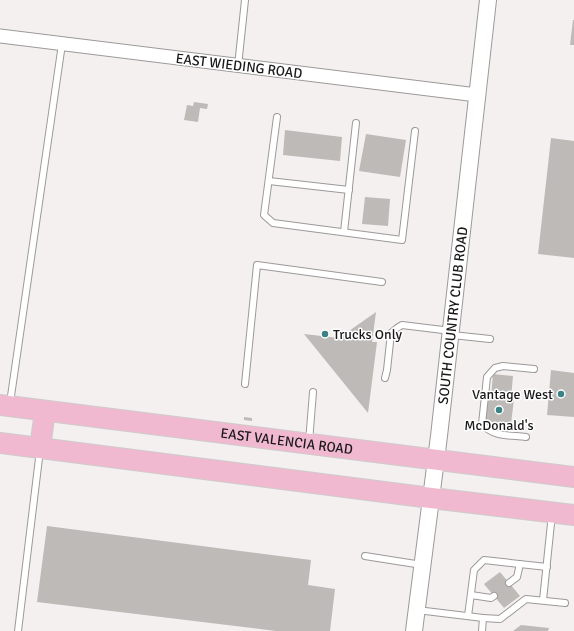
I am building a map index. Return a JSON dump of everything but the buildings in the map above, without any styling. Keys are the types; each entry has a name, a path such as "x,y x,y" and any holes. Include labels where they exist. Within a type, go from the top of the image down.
{"main road":[{"name":"EAST VALENCIA ROAD","path":"5,406 574,477"},
{"path":"40,448 45,411"},
{"path":"0,443 574,515"}],"street":[{"name":"SOUTH COUNTRY CLUB ROAD","path":"414,631 432,498 488,0"},
{"name":"EAST WIEDING ROAD","path":"0,36 477,95"}],"lane":[{"path":"238,66 245,0"},
{"path":"5,406 62,44"},
{"path":"277,116 264,215 273,223 402,240 414,131"},
{"path":"344,232 356,123"},
{"path":"269,181 349,190"},
{"path":"245,384 257,265 382,282"},
{"path":"385,378 388,370 391,333 402,325 490,339"},
{"path":"526,437 498,434 487,431 482,424 487,377 495,368 504,366 534,370"},
{"path":"309,444 314,392"},
{"path":"18,631 40,448"},
{"path":"543,600 552,512"},
{"path":"365,556 422,565"},
{"path":"468,616 474,570 484,560 547,567"},
{"path":"509,583 517,577 520,564"},
{"path":"471,596 491,598 494,596"},
{"path":"417,610 500,619 526,598 565,603"},
{"path":"482,631 483,618"}],"place":[{"name":"Trucks Only","path":"325,334"},
{"name":"Vantage West","path":"561,394"},
{"name":"McDonald's","path":"499,410"}]}
